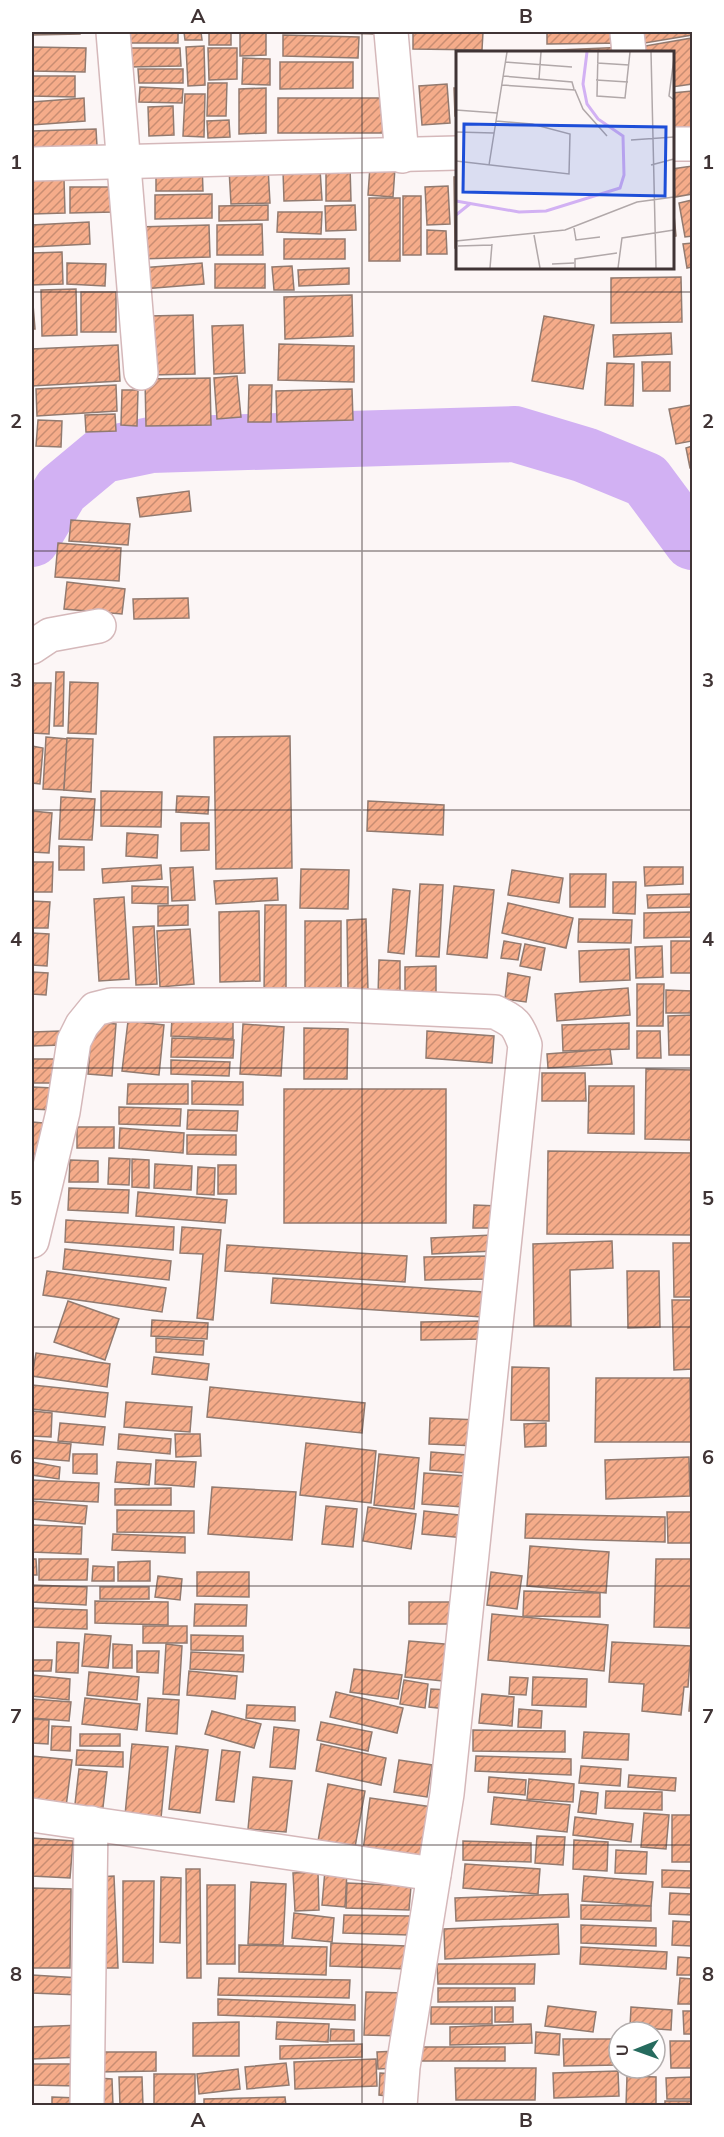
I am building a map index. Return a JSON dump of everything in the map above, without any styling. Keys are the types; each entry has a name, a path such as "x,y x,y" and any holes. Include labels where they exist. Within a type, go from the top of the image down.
{"street":[{"path":"113,32 141,373"},
{"path":"391,32 402,156"},
{"path":"673,144 693,144"},
{"path":"32,164 456,153"},
{"path":"32,647 50,635 99,626"},
{"path":"32,1241 61,1123 74,1041 82,1025 95,1009 111,1005 343,1005 495,1012 515,1022 525,1045 448,1782 403,2067 400,2106"},
{"path":"32,1815 434,1874"},
{"path":"87,2106 91,1823"}],"building":[{"path":"32,32 80,32 80,34 32,35"},
{"path":"130,32 178,32 178,43 130,43"},
{"path":"184,32 201,32 202,40 185,40"},
{"path":"209,32 231,32 231,45 209,45"},
{"path":"240,32 266,32 266,55 240,56"},
{"path":"375,32 375,34 340,33"},
{"path":"413,32 483,32 482,50 413,49"},
{"path":"547,32 625,32 625,43 547,44"},
{"path":"637,32 692,32 692,35 639,44"},
{"path":"283,35 359,37 358,58 283,56"},
{"path":"692,38 692,84 673,87 673,51 640,51 639,47"},
{"path":"204,46 205,85 188,86 186,47"},
{"path":"32,47 86,48 85,72 32,71"},
{"path":"627,47 628,51 535,51"},
{"path":"129,48 180,48 181,66 129,67"},
{"path":"208,48 237,48 237,79 209,80"},
{"path":"243,58 270,59 270,85 242,84"},
{"path":"280,62 353,62 353,88 280,89"},
{"path":"138,69 183,69 183,83 139,83"},
{"path":"32,76 75,76 75,97 32,96"},
{"path":"208,83 227,83 226,116 207,116"},
{"path":"447,84 450,123 422,125 419,86"},
{"path":"140,87 183,89 182,103 139,102"},
{"path":"266,88 266,133 239,134 239,89"},
{"path":"454,88 456,88 456,116"},
{"path":"692,91 692,128 673,130 673,93"},
{"path":"185,94 205,94 204,137 183,136"},
{"path":"84,98 85,121 32,125 32,102"},
{"path":"278,98 388,98 388,133 278,133"},
{"path":"173,106 174,135 149,136 148,107"},
{"path":"229,120 230,137 208,138 207,121"},
{"path":"96,129 97,146 32,148 32,131"},
{"path":"156,163 202,163 203,191 156,191"},
{"path":"350,166 351,201 326,201 326,167"},
{"path":"370,166 395,168 393,197 368,195"},
{"path":"692,166 692,194 675,197 673,169"},
{"path":"268,167 270,203 231,204 229,169"},
{"path":"320,169 322,200 284,201 283,171"},
{"path":"454,177 456,177 456,248"},
{"path":"64,179 65,213 32,214 32,180"},
{"path":"448,186 450,224 427,225 425,187"},
{"path":"70,187 113,187 114,212 70,213"},
{"path":"212,194 212,218 155,219 155,195"},
{"path":"403,196 421,196 421,255 403,255"},
{"path":"369,198 400,198 400,261 369,261"},
{"path":"692,200 692,236 685,237 679,203"},
{"path":"673,204 676,236 673,237"},
{"path":"268,205 268,220 219,221 219,206"},
{"path":"355,205 356,230 326,231 325,206"},
{"path":"278,212 322,212 321,234 277,232"},
{"path":"89,222 90,244 32,247 32,225"},
{"path":"262,224 263,255 217,255 217,225"},
{"path":"209,225 210,257 138,259 137,227"},
{"path":"427,230 446,231 447,254 427,254"},
{"path":"284,239 345,239 345,259 284,259"},
{"path":"692,243 692,267 687,268 683,244"},
{"path":"62,252 63,284 32,285 32,253"},
{"path":"67,263 106,264 105,286 67,284"},
{"path":"202,263 204,284 143,289 141,268"},
{"path":"215,264 265,264 265,288 215,288"},
{"path":"292,266 294,290 274,290 272,267"},
{"path":"349,268 349,284 299,286 298,270"},
{"path":"681,277 682,322 611,323 611,278"},
{"path":"76,289 77,335 42,336 41,290"},
{"path":"32,292 35,329 32,329"},
{"path":"81,292 116,292 116,332 81,332"},
{"path":"352,295 353,336 285,339 284,297"},
{"path":"193,315 195,374 150,375 149,316"},
{"path":"544,316 594,325 583,389 532,381"},
{"path":"243,325 245,373 214,374 212,326"},
{"path":"671,333 672,354 614,357 613,335"},
{"path":"279,344 354,346 354,382 278,380"},
{"path":"118,345 120,381 32,386 32,349"},
{"path":"642,362 670,362 670,391 643,391"},
{"path":"607,363 634,364 633,406 605,405"},
{"path":"237,376 241,417 217,419 214,378"},
{"path":"210,378 211,425 146,426 145,379"},
{"path":"116,385 117,411 37,416 36,389"},
{"path":"249,385 272,385 271,422 248,422"},
{"path":"352,389 353,420 277,422 276,391"},
{"path":"122,390 138,390 137,426 121,425"},
{"path":"32,397 33,446 32,446"},
{"path":"692,405 692,441 676,444 669,409"},
{"path":"115,414 116,431 86,432 85,415"},
{"path":"38,420 62,421 61,447 36,446"},
{"path":"692,446 692,468 690,468 686,448"},
{"path":"189,491 191,511 140,517 137,498"},
{"path":"71,520 130,524 128,545 69,541"},
{"path":"58,543 121,548 119,581 55,577"},
{"path":"67,582 125,589 122,614 64,609"},
{"path":"188,598 189,618 134,619 133,599"},
{"path":"56,672 64,672 63,726 54,726"},
{"path":"70,682 98,683 96,734 68,733"},
{"path":"32,683 51,683 49,734 32,733"},
{"path":"290,736 292,868 216,869 214,737"},
{"path":"46,737 67,739 64,790 43,789"},
{"path":"67,738 93,739 91,792 64,790"},
{"path":"32,746 43,748 40,784 32,783"},
{"path":"101,791 162,792 161,827 101,826"},
{"path":"177,796 209,797 208,814 176,812"},
{"path":"61,797 95,799 92,840 59,839"},
{"path":"368,801 444,805 443,835 367,831"},
{"path":"32,811 52,813 49,853 32,852"},
{"path":"181,823 209,823 209,850 181,851"},
{"path":"127,833 158,835 157,858 126,856"},
{"path":"59,846 84,847 84,870 59,870"},
{"path":"32,862 53,862 52,892 32,892"},
{"path":"161,865 162,879 103,883 102,869"},
{"path":"193,867 195,900 172,901 170,868"},
{"path":"644,867 683,867 683,884 645,886"},
{"path":"301,869 349,870 348,909 300,908"},
{"path":"512,870 563,878 559,903 508,895"},
{"path":"570,874 606,874 605,907 570,907"},
{"path":"277,878 278,900 216,904 214,881"},
{"path":"613,882 636,882 635,914 613,913"},
{"path":"420,884 443,885 439,957 416,956"},
{"path":"132,886 168,887 168,904 132,903"},
{"path":"454,886 494,890 487,958 447,954"},
{"path":"393,889 410,891 404,954 388,952"},
{"path":"692,894 692,907 648,908 647,895"},
{"path":"124,897 129,979 99,981 94,899"},
{"path":"32,901 50,902 48,928 32,928"},
{"path":"508,903 573,918 566,948 502,933"},
{"path":"188,905 188,925 158,926 158,906"},
{"path":"265,905 286,905 286,997 264,996"},
{"path":"259,911 260,981 220,982 219,912"},
{"path":"692,912 692,937 644,938 644,913"},
{"path":"366,919 368,991 348,991 347,920"},
{"path":"579,919 632,920 631,943 578,942"},
{"path":"305,921 341,921 341,994 305,993"},
{"path":"154,926 157,984 136,985 133,927"},
{"path":"190,929 194,984 160,987 157,931"},
{"path":"32,933 49,934 47,966 32,965"},
{"path":"504,941 521,944 518,960 501,958"},
{"path":"671,941 692,941 692,973 671,973"},
{"path":"525,944 545,948 541,970 520,966"},
{"path":"662,946 663,977 636,978 635,947"},
{"path":"629,949 630,980 580,982 579,951"},
{"path":"379,960 400,961 400,997 378,996"},
{"path":"436,966 436,998 405,998 405,967"},
{"path":"32,972 48,973 46,995 32,994"},
{"path":"508,973 530,977 526,1002 505,999"},
{"path":"637,984 664,984 663,1026 637,1026"},
{"path":"628,988 630,1015 557,1021 555,994"},
{"path":"666,990 692,991 692,1013 666,1013"},
{"path":"692,1015 692,1055 669,1055 668,1016"},
{"path":"172,1018 233,1021 233,1039 171,1036"},
{"path":"128,1021 164,1025 159,1075 122,1071"},
{"path":"92,1022 116,1024 112,1076 88,1074"},
{"path":"629,1023 629,1049 563,1051 562,1025"},
{"path":"243,1024 284,1027 281,1076 240,1074"},
{"path":"304,1028 348,1029 347,1079 304,1079"},
{"path":"61,1031 62,1045 32,1046 32,1032"},
{"path":"427,1031 494,1036 492,1063 426,1058"},
{"path":"637,1031 660,1031 661,1058 637,1058"},
{"path":"172,1038 234,1040 233,1058 171,1057"},
{"path":"610,1049 612,1064 548,1068 547,1054"},
{"path":"32,1059 57,1059 57,1083 32,1083"},
{"path":"171,1060 230,1062 229,1076 171,1074"},
{"path":"646,1069 692,1070 692,1140 645,1139"},
{"path":"542,1073 585,1073 586,1101 542,1101"},
{"path":"192,1081 243,1082 243,1105 192,1104"},
{"path":"128,1084 188,1084 188,1104 127,1104"},
{"path":"589,1086 634,1086 634,1134 588,1133"},
{"path":"32,1087 53,1088 52,1110 32,1109"},
{"path":"284,1089 446,1089 446,1223 284,1223"},
{"path":"119,1107 181,1109 180,1126 119,1124"},
{"path":"188,1110 238,1111 237,1131 187,1129"},
{"path":"32,1122 43,1123 40,1155 32,1155"},
{"path":"77,1127 114,1127 114,1148 77,1148"},
{"path":"120,1128 184,1133 183,1153 119,1148"},
{"path":"187,1135 236,1135 236,1155 187,1154"},
{"path":"548,1151 692,1153 692,1235 547,1234"},
{"path":"109,1158 130,1159 129,1185 108,1184"},
{"path":"132,1159 149,1160 149,1188 132,1187"},
{"path":"70,1160 98,1161 98,1182 69,1182"},
{"path":"155,1164 192,1166 191,1190 154,1188"},
{"path":"218,1165 236,1165 236,1194 218,1194"},
{"path":"198,1167 215,1168 214,1195 197,1194"},
{"path":"69,1188 129,1190 128,1213 68,1210"},
{"path":"138,1192 227,1200 225,1223 136,1216"},
{"path":"474,1205 498,1206 498,1228 473,1228"},
{"path":"66,1220 174,1227 173,1250 65,1242"},
{"path":"182,1227 221,1230 213,1320 197,1318 203,1254 180,1253"},
{"path":"492,1235 493,1251 432,1254 431,1238"},
{"path":"612,1241 613,1268 570,1270 571,1326 534,1326 533,1244"},
{"path":"673,1243 692,1243 692,1297 674,1297"},
{"path":"227,1245 407,1256 405,1282 225,1271"},
{"path":"65,1249 171,1261 169,1280 63,1269"},
{"path":"490,1256 490,1279 425,1280 424,1257"},
{"path":"47,1271 166,1288 162,1312 43,1295"},
{"path":"627,1271 659,1271 660,1327 628,1328"},
{"path":"273,1278 484,1292 482,1317 271,1303"},
{"path":"672,1300 692,1300 692,1369 674,1370"},
{"path":"68,1301 119,1319 105,1360 54,1342"},
{"path":"152,1320 208,1323 207,1339 151,1336"},
{"path":"484,1321 485,1339 421,1340 421,1322"},
{"path":"156,1338 204,1341 203,1355 156,1352"},
{"path":"36,1353 110,1364 107,1387 32,1376"},
{"path":"154,1357 209,1364 207,1380 152,1374"},
{"path":"512,1367 549,1368 549,1421 511,1420"},
{"path":"596,1378 690,1378 691,1442 595,1442"},
{"path":"32,1385 108,1393 105,1417 32,1409"},
{"path":"210,1387 365,1403 362,1433 207,1417"},
{"path":"126,1402 192,1407 190,1432 124,1427"},
{"path":"32,1411 52,1413 51,1437 32,1436"},
{"path":"430,1418 479,1420 478,1446 429,1444"},
{"path":"60,1423 105,1427 103,1445 58,1441"},
{"path":"546,1423 546,1446 525,1447 524,1424"},
{"path":"119,1434 171,1439 170,1454 118,1449"},
{"path":"175,1434 200,1434 201,1456 176,1457"},
{"path":"32,1440 71,1444 69,1461 32,1458"},
{"path":"306,1443 376,1451 371,1503 300,1495"},
{"path":"431,1452 479,1456 478,1474 430,1470"},
{"path":"73,1454 97,1454 97,1474 73,1473"},
{"path":"379,1454 419,1458 414,1509 374,1505"},
{"path":"689,1457 690,1496 606,1499 605,1460"},
{"path":"156,1460 196,1462 194,1487 155,1484"},
{"path":"32,1462 60,1467 59,1479 32,1475"},
{"path":"117,1462 151,1464 149,1485 115,1482"},
{"path":"424,1473 466,1476 463,1507 422,1504"},
{"path":"32,1480 99,1483 98,1502 32,1499"},
{"path":"212,1487 296,1492 292,1540 208,1534"},
{"path":"171,1488 171,1505 115,1505 115,1489"},
{"path":"32,1501 87,1506 85,1524 32,1519"},
{"path":"326,1506 357,1509 353,1547 322,1544"},
{"path":"368,1507 416,1514 411,1549 363,1541"},
{"path":"117,1510 194,1511 194,1533 117,1532"},
{"path":"424,1511 467,1516 465,1538 422,1534"},
{"path":"667,1512 692,1512 692,1543 668,1543"},
{"path":"526,1514 665,1517 665,1542 525,1538"},
{"path":"32,1525 82,1527 81,1554 32,1552"},
{"path":"113,1534 185,1537 185,1553 112,1550"},
{"path":"530,1546 609,1552 606,1593 527,1586"},
{"path":"32,1559 36,1559 37,1575 32,1575"},
{"path":"39,1559 88,1559 87,1580 39,1580"},
{"path":"656,1559 692,1559 690,1628 654,1627"},
{"path":"150,1561 150,1581 118,1581 118,1562"},
{"path":"93,1566 114,1567 114,1581 92,1581"},
{"path":"197,1572 249,1572 249,1597 197,1596"},
{"path":"491,1572 522,1576 517,1609 487,1605"},
{"path":"158,1576 182,1579 180,1600 155,1597"},
{"path":"32,1585 87,1587 86,1605 32,1602"},
{"path":"100,1587 149,1587 149,1599 100,1599"},
{"path":"524,1591 600,1593 600,1617 523,1616"},
{"path":"95,1601 168,1602 168,1625 95,1623"},
{"path":"409,1602 454,1602 454,1624 409,1624"},
{"path":"195,1604 247,1605 246,1626 194,1626"},
{"path":"32,1608 87,1610 87,1629 32,1627"},
{"path":"492,1614 608,1625 604,1671 488,1660"},
{"path":"143,1626 187,1626 187,1643 143,1643"},
{"path":"85,1634 111,1636 108,1668 82,1666"},
{"path":"191,1635 243,1636 243,1651 191,1650"},
{"path":"409,1641 456,1645 452,1682 405,1677"},
{"path":"57,1642 79,1643 78,1673 56,1672"},
{"path":"612,1642 691,1646 688,1687 684,1687 681,1715 642,1711 644,1684 609,1682"},
{"path":"113,1644 132,1645 132,1668 113,1668"},
{"path":"166,1644 182,1646 179,1695 163,1694"},
{"path":"137,1651 159,1651 158,1673 137,1672"},
{"path":"191,1652 244,1655 243,1672 190,1669"},
{"path":"32,1660 52,1660 51,1671 32,1671"},
{"path":"354,1669 402,1675 398,1699 350,1692"},
{"path":"189,1671 237,1676 235,1699 187,1695"},
{"path":"89,1672 139,1677 137,1700 87,1695"},
{"path":"32,1675 70,1679 69,1700 32,1696"},
{"path":"692,1675 692,1711 689,1711"},
{"path":"510,1677 528,1678 526,1695 509,1694"},
{"path":"533,1677 587,1679 586,1707 532,1705"},
{"path":"404,1680 428,1684 425,1708 400,1704"},
{"path":"431,1689 447,1690 446,1709 429,1707"},
{"path":"336,1692 403,1708 397,1733 330,1717"},
{"path":"482,1694 514,1697 512,1726 479,1723"},
{"path":"85,1698 140,1704 137,1730 82,1724"},
{"path":"148,1698 179,1700 177,1734 146,1731"},
{"path":"32,1699 71,1702 69,1721 32,1718"},
{"path":"247,1705 295,1707 295,1721 246,1718"},
{"path":"519,1709 542,1711 541,1728 518,1727"},
{"path":"212,1711 261,1724 254,1748 205,1734"},
{"path":"32,1719 49,1720 48,1744 32,1743"},
{"path":"321,1722 372,1732 368,1751 317,1740"},
{"path":"52,1726 71,1727 70,1751 51,1750"},
{"path":"274,1727 299,1730 295,1769 270,1767"},
{"path":"473,1730 565,1731 565,1752 473,1751"},
{"path":"584,1732 629,1734 628,1760 582,1758"},
{"path":"80,1734 120,1734 120,1746 80,1746"},
{"path":"132,1744 168,1747 161,1818 125,1815"},
{"path":"321,1744 386,1758 381,1785 316,1771"},
{"path":"176,1746 208,1750 200,1813 169,1809"},
{"path":"77,1750 123,1752 123,1767 76,1765"},
{"path":"222,1750 240,1752 234,1802 216,1800"},
{"path":"32,1756 72,1760 66,1807 32,1802"},
{"path":"476,1756 571,1759 571,1775 475,1771"},
{"path":"399,1760 432,1765 427,1797 394,1792"},
{"path":"581,1766 621,1769 620,1786 579,1783"},
{"path":"79,1769 107,1772 102,1816 74,1813"},
{"path":"629,1775 676,1778 675,1791 628,1787"},
{"path":"253,1777 292,1781 286,1832 248,1829"},
{"path":"489,1777 526,1780 525,1795 488,1792"},
{"path":"529,1779 574,1784 573,1802 527,1799"},
{"path":"328,1784 365,1791 354,1853 317,1847"},
{"path":"581,1791 598,1793 596,1814 578,1812"},
{"path":"606,1791 662,1792 662,1810 605,1808"},
{"path":"494,1797 570,1805 567,1832 491,1824"},
{"path":"370,1798 432,1807 423,1866 362,1858"},
{"path":"644,1813 669,1815 666,1849 641,1847"},
{"path":"672,1815 692,1815 692,1862 672,1862"},
{"path":"575,1817 633,1824 631,1842 573,1835"},
{"path":"537,1836 565,1837 563,1865 535,1863"},
{"path":"32,1838 73,1841 70,1878 32,1876"},
{"path":"574,1840 608,1842 607,1871 573,1869"},
{"path":"463,1841 531,1843 531,1862 463,1860"},
{"path":"616,1850 647,1852 646,1874 615,1873"},
{"path":"465,1864 540,1869 538,1894 463,1888"},
{"path":"186,1869 200,1869 201,1978 187,1978"},
{"path":"325,1870 347,1872 345,1907 322,1905"},
{"path":"662,1870 692,1871 692,1888 662,1887"},
{"path":"318,1872 319,1910 295,1911 293,1873"},
{"path":"114,1876 118,1968 99,1968 96,1877"},
{"path":"584,1876 653,1882 651,1906 582,1901"},
{"path":"161,1877 181,1878 180,1943 160,1942"},
{"path":"123,1881 154,1881 153,1963 123,1962"},
{"path":"251,1882 286,1884 283,1945 248,1944"},
{"path":"347,1883 411,1886 409,1910 346,1908"},
{"path":"207,1885 235,1885 235,1964 207,1964"},
{"path":"32,1888 71,1889 70,1968 32,1968"},
{"path":"670,1893 692,1894 692,1915 669,1914"},
{"path":"568,1894 569,1917 456,1921 455,1898"},
{"path":"581,1905 651,1906 651,1921 581,1919"},
{"path":"294,1913 334,1918 332,1942 292,1938"},
{"path":"344,1915 410,1916 409,1935 343,1933"},
{"path":"673,1921 692,1922 692,1946 672,1945"},
{"path":"558,1924 559,1954 445,1959 444,1929"},
{"path":"581,1925 656,1928 656,1946 581,1943"},
{"path":"331,1943 406,1946 406,1969 330,1966"},
{"path":"239,1945 327,1947 326,1975 239,1972"},
{"path":"581,1947 667,1952 666,1969 580,1964"},
{"path":"678,1957 692,1958 692,1975 677,1975"},
{"path":"437,1964 535,1964 534,1984 438,1984"},
{"path":"32,1975 80,1978 79,1995 32,1993"},
{"path":"219,1978 350,1980 349,1998 218,1995"},
{"path":"680,1978 692,1979 692,2004 678,2004"},
{"path":"438,1988 515,1988 515,2001 438,2002"},
{"path":"366,1992 405,1993 403,2036 364,2035"},
{"path":"218,1999 355,2005 355,2020 218,2015"},
{"path":"548,2006 596,2012 593,2032 545,2026"},
{"path":"431,2007 492,2007 492,2024 431,2024"},
{"path":"495,2007 513,2007 513,2022 495,2022"},
{"path":"631,2007 672,2010 671,2030 667,2030 667,2020 630,2020"},
{"path":"683,2011 692,2011 692,2034 684,2034"},
{"path":"239,2022 239,2056 193,2056 193,2023"},
{"path":"277,2022 329,2024 328,2042 276,2039"},
{"path":"531,2024 532,2043 450,2045 450,2027"},
{"path":"82,2025 83,2057 32,2059 32,2027"},
{"path":"331,2029 354,2030 354,2041 330,2041"},
{"path":"536,2032 560,2034 559,2055 535,2053"},
{"path":"563,2039 607,2039 607,2065 564,2066"},
{"path":"670,2041 692,2041 692,2068 671,2068"},
{"path":"362,2044 362,2057 280,2059 280,2046"},
{"path":"421,2047 505,2047 505,2061 421,2061"},
{"path":"398,2051 398,2068 378,2069 377,2052"},
{"path":"97,2052 156,2052 156,2071 97,2072"},
{"path":"376,2059 377,2086 295,2089 294,2062"},
{"path":"286,2063 289,2085 247,2089 245,2067"},
{"path":"32,2064 77,2064 77,2086 32,2085"},
{"path":"455,2068 536,2068 535,2100 456,2100"},
{"path":"238,2069 240,2089 199,2094 197,2074"},
{"path":"607,2071 607,2080 618,2080 619,2096 554,2098 553,2073"},
{"path":"380,2073 396,2074 395,2097 379,2095"},
{"path":"154,2074 195,2074 195,2106 154,2106"},
{"path":"119,2077 142,2077 143,2106 120,2106"},
{"path":"692,2077 692,2099 667,2099 667,2078"},
{"path":"98,2078 112,2079 113,2106 98,2106"},
{"path":"627,2080 656,2080 656,2106 626,2106"},
{"path":"52,2097 77,2098 76,2106 52,2106"},
{"path":"285,2097 286,2106 204,2106 204,2099"},
{"path":"665,2101 692,2101 692,2106 665,2106"}],"waterway":[{"path":"32,539 61,490 103,455 151,445 515,434 585,455 646,480 692,542"}]}
